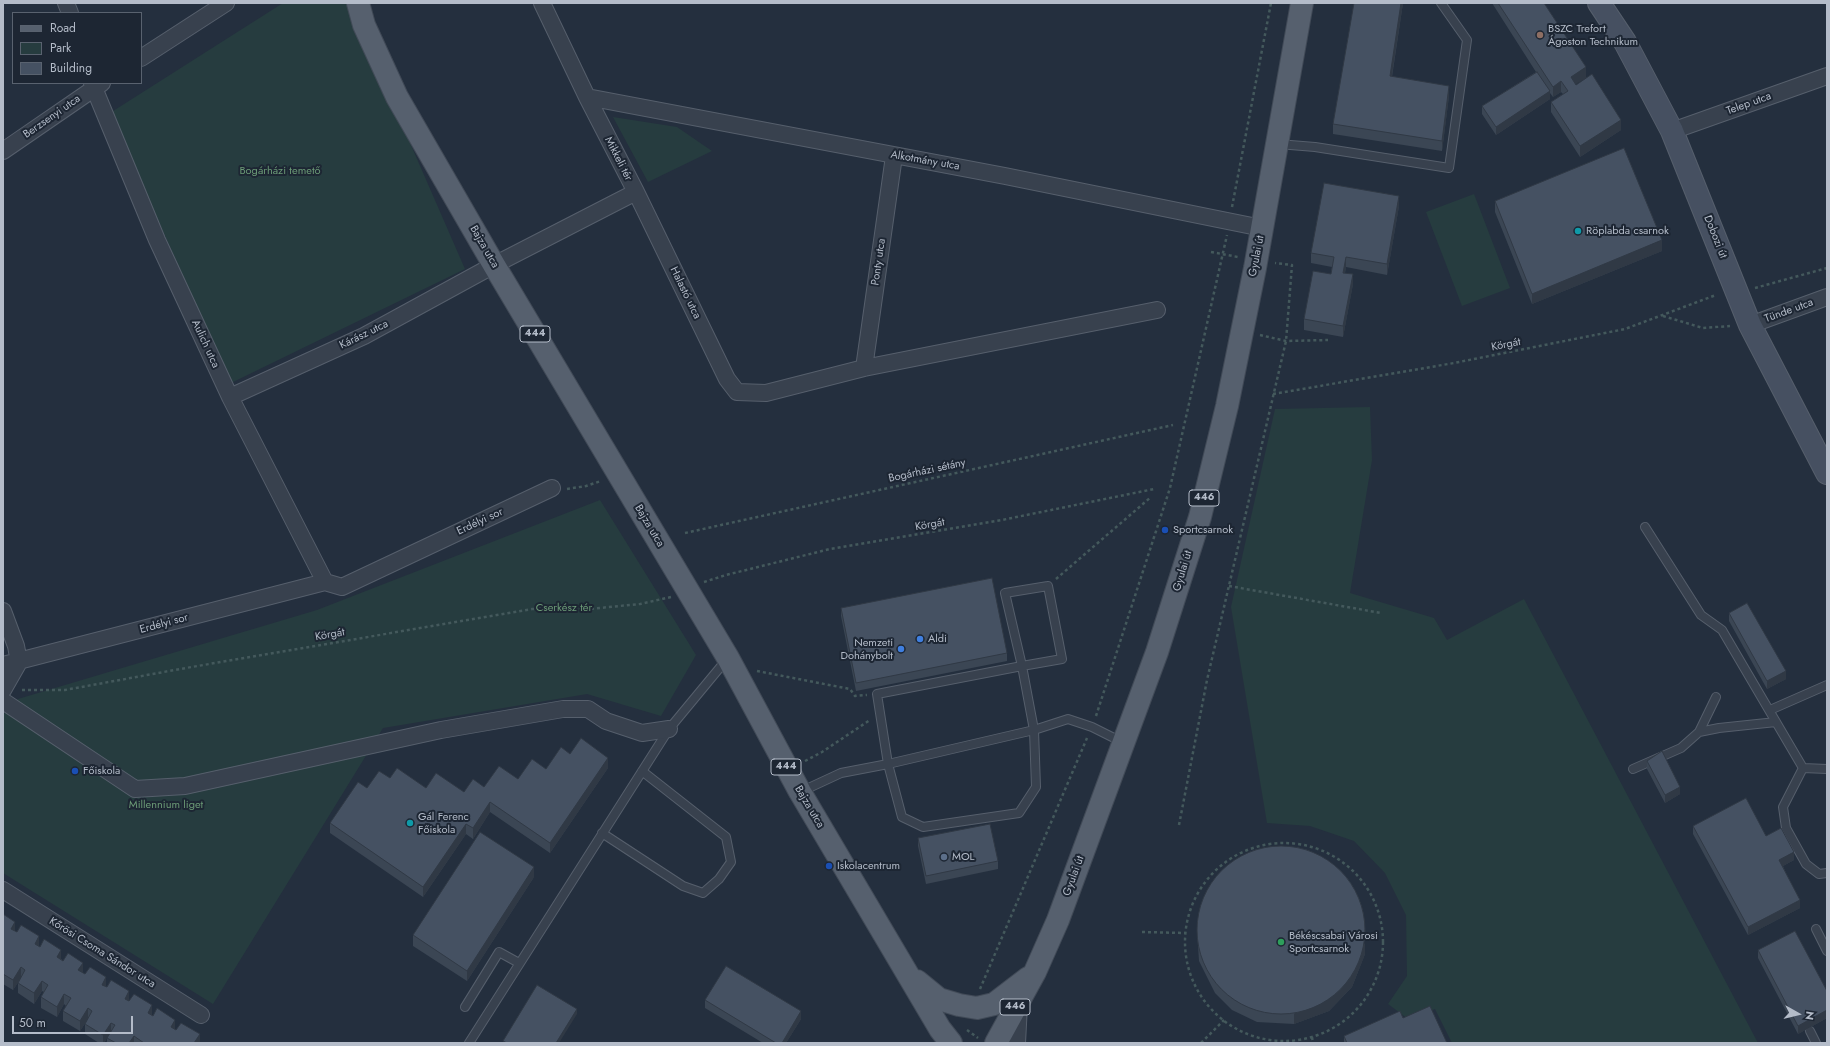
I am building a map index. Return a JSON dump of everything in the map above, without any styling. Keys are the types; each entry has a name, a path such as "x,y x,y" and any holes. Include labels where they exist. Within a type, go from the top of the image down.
{"main road":[{"name":"Bajza utca","path":"358,3 364,24 397,97 494,265 730,662 800,792 940,1029 961,1036"},
{"name":"Gyulai út","path":"988,1041 1019,1000 1035,972 1058,920 1157,652 1200,517 1227,406 1242,331 1302,3"},
{"name":"Dobozi út","path":"1599,3 1625,42 1672,131 1750,325 1827,473"},
{"path":"907,973 939,998 959,1005 977,1008 994,1004 1035,972"},
{"path":"907,973 933,1043"}],"street":[{"path":"142,57 226,3"},
{"name":"Mikkeli tér","path":"494,265 636,192 587,97 542,3"},
{"name":"Telep utca","path":"1672,131 1827,76"},
{"name":"Berzsenyi utca","path":"3,151 96,85"},
{"name":"Aulich utca","path":"96,85 157,240 230,397 325,582"},
{"name":"Alkotmány utca","path":"587,97 1262,228"},
{"name":"Ponty utca","path":"864,368 894,156"},
{"name":"Halastó utca","path":"636,192 727,379 738,392 766,393 864,368"},
{"name":"Kárász utca","path":"230,397 364,336 494,265"},
{"name":"Tünde utca","path":"1750,325 1827,297"},
{"path":"864,368 1157,310"},
{"name":"Erdélyi sor","path":"3,665 325,582 342,587 552,488"},
{"path":"3,611 16,646 19,662 3,690"},
{"path":"3,700 135,789 185,786 441,730 563,709 588,709 606,721 642,733 669,729"},
{"name":"Kőrösi Csoma Sándor utca","path":"3,890 201,1015"},
{"path":"1017,1043 1019,1000"}],"lane":[{"path":"1277,144 1315,147 1448,168 1467,40 1441,3"},
{"path":"1645,527 1701,614 1722,630 1803,768"},
{"path":"1022,666 877,694 888,764 902,817 923,827 1019,812 1036,787 1034,730 1022,666 1006,593 1048,586 1062,659 1022,666"},
{"path":"469,1043 669,729 730,662"},
{"path":"1770,710 1827,685"},
{"path":"1633,769 1681,748 1699,732 1716,697"},
{"path":"800,792 841,773 888,764 1034,730 1068,718 1092,727 1123,742"},
{"path":"1699,732 1719,728 1776,722"},
{"path":"1803,768 1827,769"},
{"path":"1803,768 1783,807 1786,828 1806,864 1819,874 1827,873"},
{"path":"602,833 683,886 703,893 719,879 731,862 726,837 642,771"},
{"path":"1816,930 1827,951"},
{"path":"465,1007 499,952 519,963"},
{"path":"1810,1031 1816,1043"}],"path":[{"path":"988,1041 961,1036 977,1008 979,992 1092,727 1170,488 1230,221 1271,3"},
{"path":"1751,289 1827,268"},
{"name":"Körgát","path":"1273,394 1454,363 1617,331 1662,316 1716,295"},
{"path":"1662,316 1703,328 1750,325"},
{"path":"1242,331 1286,341 1328,340"},
{"path":"1179,825 1207,680 1286,341"},
{"name":"Bogárházi sétány","path":"685,533 1173,425"},
{"path":"552,488 569,489 586,486 618,473"},
{"name":"Körgát","path":"726,575 830,549 1002,520 1154,489"},
{"path":"1048,586 1151,497"},
{"path":"1229,586 1381,613"},
{"name":"Körgát","path":"24,690 65,690 180,668 532,609 589,609 640,604"},
{"path":"730,662 850,689 855,696 877,694"},
{"path":"788,770 822,752 880,714"},
{"path":"1293,842 1326,851 1354,871 1374,899 1383,932 1380,967 1366,998 1342,1023 1318,1036 1291,1041 1264,1040 1238,1031 1224,1020 1216,1015 1199,994 1188,968 1184,941 1188,914 1203,883 1228,859 1259,845 1293,842"},
{"path":"1142,932 1185,933"},
{"path":"1201,1043 1224,1020"},
{"path":"1312,1037 1313,1043"}],"green space":[{"name":"Bogárházi temető","path":"283,3 349,3 465,269 231,383 110,113"},
{"path":"613,117 677,127 712,151 648,182"},
{"path":"1474,194 1510,288 1462,306 1426,212"},
{"path":"1370,407 1372,460 1350,593 1434,618 1447,640 1524,599 1758,1043 1452,1043 1435,1009 1408,1019 1388,1004 1407,976 1406,915 1385,873 1354,841 1310,826 1267,823 1231,607 1275,409"},
{"name":"Millennium liget","path":"600,500 696,655 661,716 587,694 383,728 213,1004 3,873 3,715 18,699 317,610"}],"building":[{"path":"1354,3 1401,3 1390,76 1449,86 1442,141 1333,124"},
{"path":"1498,3 1544,3 1586,67 1571,77 1576,85 1592,74 1621,120 1580,146 1551,102 1568,91 1561,81 1553,87"},
{"path":"1537,72 1550,91 1496,127 1482,106"},
{"name":"Röplabda csarnok","path":"1624,148 1662,240 1532,294 1495,201"},
{"path":"1324,183 1399,196 1387,264 1346,257 1343,273 1353,274 1343,326 1304,319 1313,271 1331,274 1334,257 1311,253"},
{"path":"992,578 1007,653 856,683 841,608"},
{"path":"1747,603 1786,671 1767,681 1729,613"},
{"name":"Gál Ferenc Főiskola","path":"581,738 608,758 550,843 490,802 473,828 466,824 423,887 330,823 358,782 367,788 379,771 390,778 397,768 426,788 436,773 464,792 473,779 484,787 499,766 518,779 532,759 546,769 561,747 570,754"},
{"path":"1662,751 1680,787 1665,795 1647,761"},
{"path":"1746,798 1766,836 1781,828 1794,852 1779,860 1800,900 1748,927 1693,826"},
{"path":"990,824 998,861 926,876 918,838"},
{"path":"480,832 534,867 467,971 413,935"},
{"name":"Békéscsabai Városi Sportcsarnok","path":"1273,846 1289,846 1313,852 1321,856 1334,865 1346,877 1359,898 1365,922 1365,938 1359,962 1351,977 1334,995 1313,1008 1289,1014 1273,1014 1249,1008 1234,1000 1211,977 1203,962 1197,938 1197,922 1203,898 1211,883 1234,860 1249,852"},
{"path":"3,914 15,922 11,929 17,932 21,925 39,936 35,944 40,947 44,939 61,950 57,957 63,961 68,953 83,963 78,970 85,974 90,967 106,977 102,985 107,987 111,980 129,991 125,999 129,1001 134,994 152,1005 148,1013 153,1016 157,1008 175,1020 171,1027 176,1030 181,1023 200,1034 194,1043 144,1043 134,1036 129,1043 116,1043 107,1038 115,1025 111,1023 103,1035 85,1024 92,1011 88,1008 80,1021 63,1011 71,998 64,994 57,1007 41,997 48,985 42,981 34,993 18,983 25,970 21,967 13,980 3,974"},
{"path":"1795,931 1827,991 1827,1010 1798,1026 1758,950"},
{"path":"726,966 801,1011 782,1043 776,1043 705,1000"},
{"path":"537,985 577,1009 556,1043 507,1043 503,1041"},
{"path":"1430,1006 1447,1043 1347,1043 1344,1036 1400,1011 1403,1018"}],"place":[{"name":"BSZC Trefort Ágoston Technikum","path":"1540,35"},
{"name":"Röplabda csarnok","path":"1578,231"},
{"name":"Sportcsarnok","path":"1165,530"},
{"name":"Aldi","path":"920,639"},
{"name":"Nemzeti Dohánybolt","path":"901,649"},
{"name":"Főiskola","path":"75,771"},
{"name":"Gál Ferenc Főiskola","path":"410,823"},
{"name":"MOL","path":"944,857"},
{"name":"Iskolacentrum","path":"829,866"},
{"name":"Békéscsabai Városi Sportcsarnok","path":"1281,942"}],"park label":[{"name":"Cserkész tér","path":"564,608"}]}
